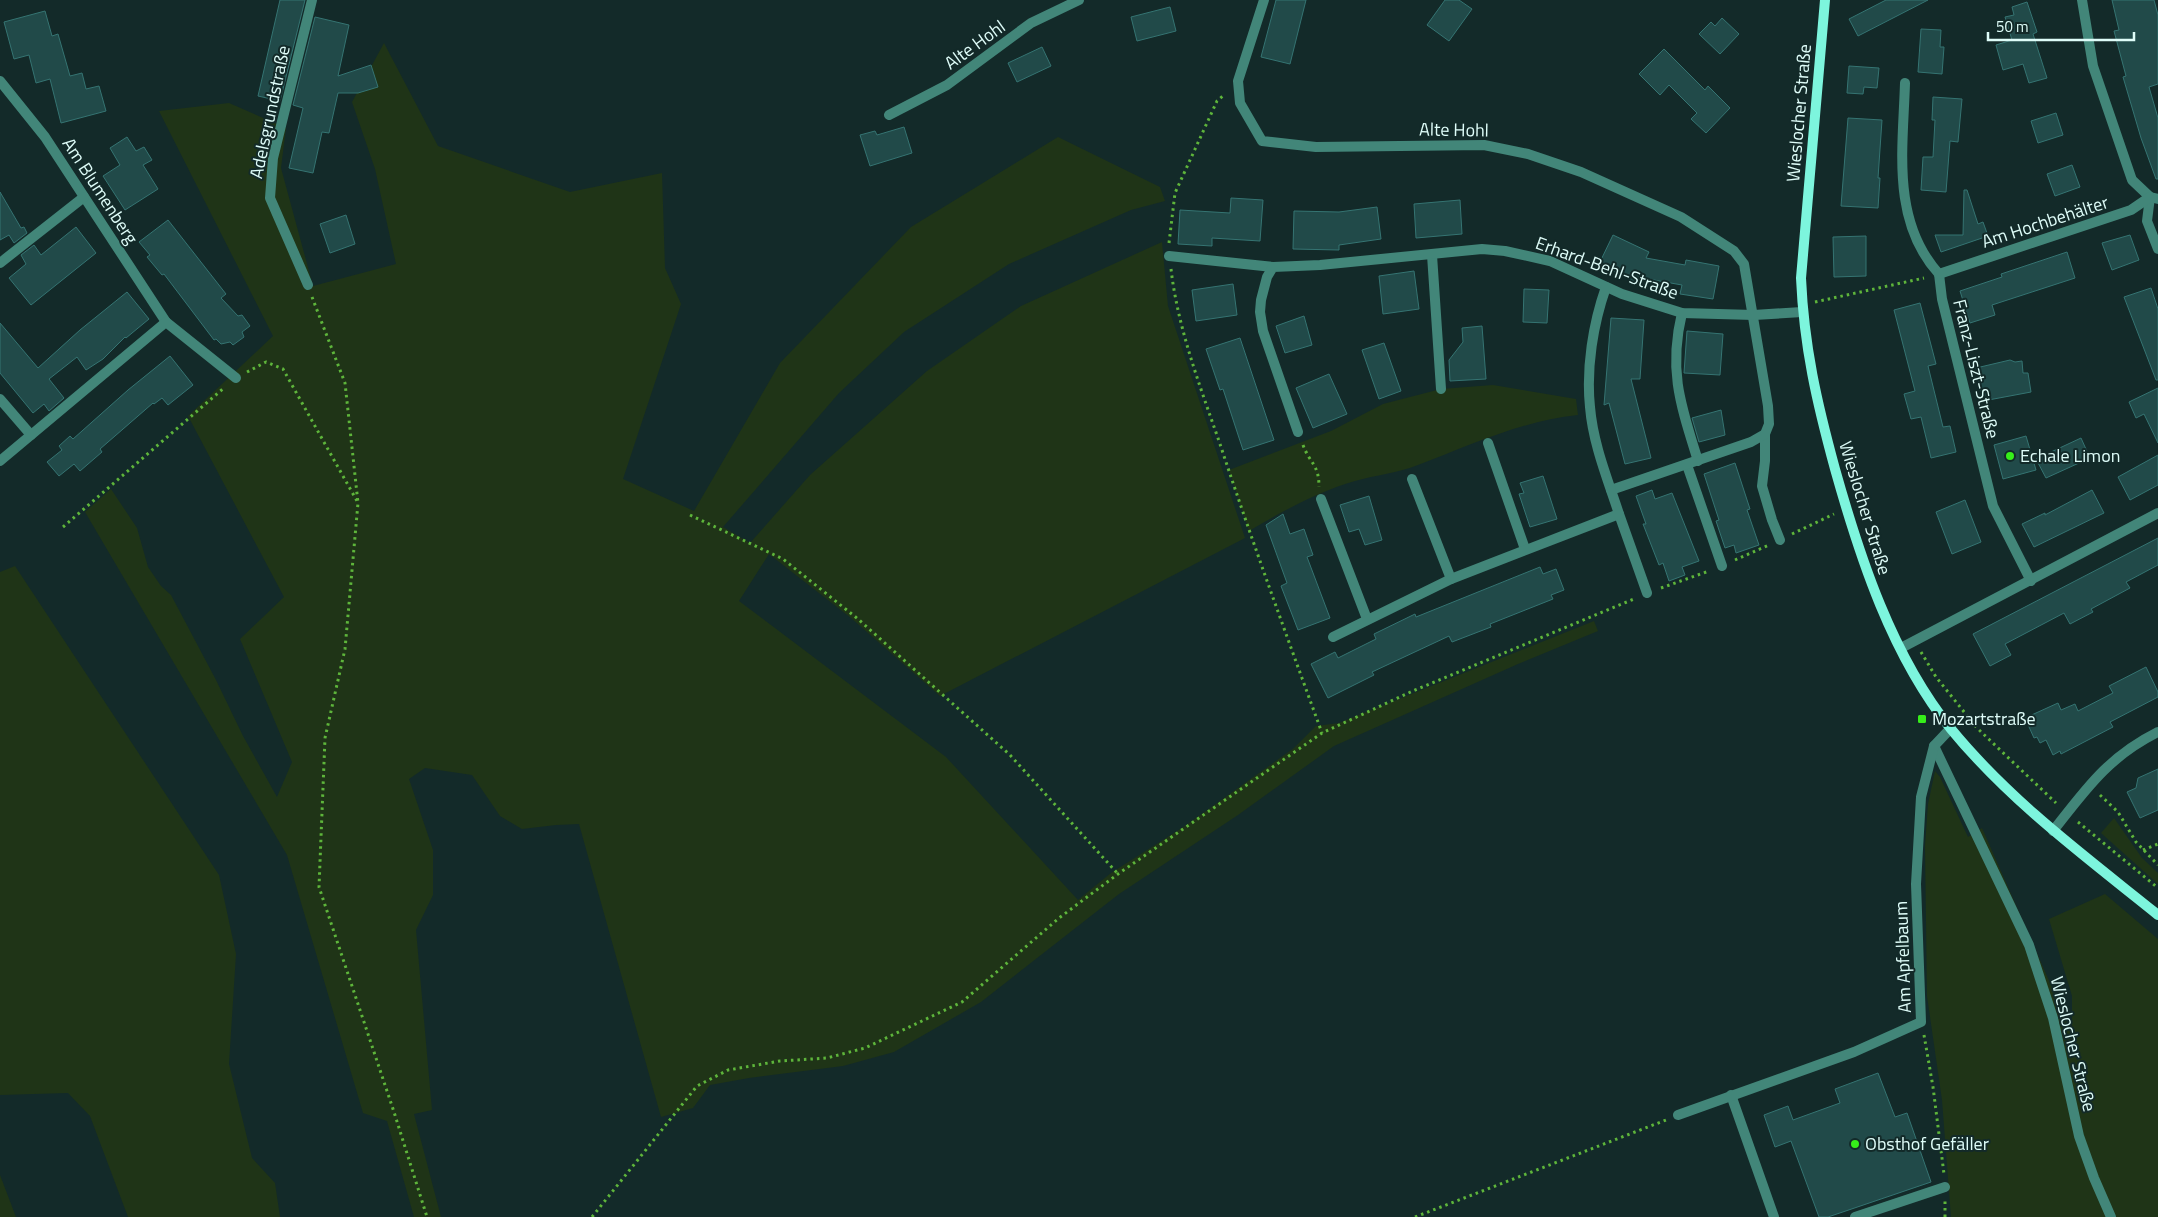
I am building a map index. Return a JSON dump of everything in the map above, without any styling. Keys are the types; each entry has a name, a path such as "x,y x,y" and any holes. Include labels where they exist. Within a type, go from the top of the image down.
{"main road":[{"name":"Wieslocher Straße","path":"1825,0 1801,278 1802,308 1808,360 1822,420 1846,509 1870,583 1917,679 1951,728 1993,775 2053,831 2158,915"}],"street":[{"name":"Adelsgrundstraße","path":"308,285 270,198 274,158 312,0"},
{"name":"Alte Hohl","path":"889,115 947,86 1032,23 1080,0"},
{"name":"Alte Hohl","path":"1264,0 1238,82 1240,103 1262,141 1316,147 1484,145 1528,154 1581,172 1681,217 1734,251 1744,264 1754,315"},
{"path":"2082,0 2093,66 2132,180 2154,198 2147,221 2158,248"},
{"name":"Am Blumenberg","path":"0,82 45,136 166,322 236,378"},
{"path":"1905,83 1902,183 1906,208 1925,259 1939,274"},
{"path":"0,263 84,197"},
{"name":"Am Hochbehälter","path":"1939,274 2131,210 2154,198"},
{"name":"Erhard-Behl-Straße","path":"1169,256 1273,267 1432,255 1482,249 1505,250 1550,261 1606,287 1648,303 1682,313 1754,315 1802,308"},
{"path":"1432,255 1442,389"},
{"path":"1273,267 1267,277 1260,312 1263,331 1298,432"},
{"name":"Franz-Liszt-Straße","path":"1939,274 1942,300 1993,506 2030,581"},
{"path":"1606,287 1598,309 1593,337 1590,407 1595,436 1611,490 1648,593"},
{"path":"1682,313 1678,330 1675,368 1684,414 1698,461"},
{"path":"1754,315 1770,424 1765,434 1765,461 1762,486 1780,540"},
{"path":"0,461 166,322"},
{"path":"0,399 31,435"},
{"path":"1611,490 1751,442 1765,434"},
{"path":"1488,443 1525,549"},
{"path":"1687,465 1722,566"},
{"path":"1412,479 1451,579"},
{"path":"1321,500 1367,619"},
{"path":"1901,648 2158,513"},
{"path":"1333,637 1451,579 1619,514"},
{"name":"Am Apfelbaum","path":"1678,1115 1854,1052 1921,1022 1916,884 1921,797 1934,746 1951,728"},
{"path":"2053,831 2102,771 2123,753 2158,732"},
{"name":"Wieslocher Straße","path":"1934,746 2028,945 2053,1018 2079,1136 2111,1217"},
{"path":"1731,1095 1774,1217"},
{"path":"1855,1217 1945,1187"}],"path":[{"path":"1238,82 1217,101 1176,193 1168,236 1174,300 1186,344 1249,531 1322,733"},
{"path":"1802,308 1939,274"},
{"path":"308,285 345,383 358,503 345,649 325,738 319,888 427,1217"},
{"path":"63,527 236,378 266,362 284,370 358,503"},
{"path":"1298,432 1307,454 1316,465 1321,500"},
{"path":"592,1217 697,1086 728,1070 780,1061 826,1058 865,1048 962,1002 1059,918 1118,874 1322,733 1415,690 1648,593 1722,566 1846,509"},
{"path":"690,515 783,559 858,619 1010,755 1118,874"},
{"path":"1914,641 1936,677 1977,728 2067,813 2158,888"},
{"path":"2089,786 2118,812 2143,850 2158,865"},
{"path":"2143,850 2158,844"},
{"path":"1921,1022 1933,1087 1945,1187 1945,1217"},
{"path":"1415,1217 1678,1115"}],"green space":[{"path":"384,43 438,146 570,192 662,173 665,268 681,304 623,479 694,511 780,363 911,227 1058,137 1160,187 1165,201 1131,210 1009,264 904,332 839,393 723,527 750,543 810,475 927,371 1021,306 1162,242 1168,306 1245,538 940,696 851,618 769,554 739,601 946,757 1078,900 1111,873 1185,826 1294,748 1316,726 1339,723 1594,621 1598,631 1518,664 1334,746 1238,815 1119,894 981,1002 894,1052 843,1066 710,1085 693,1108 661,1117 579,824 522,829 500,816 472,775 425,768 409,779 433,850 433,895 416,930 432,1110 414,1114 441,1217 414,1217 387,1121 363,1113 287,855 85,512 111,489 137,528 148,567 161,586 171,595 243,736 277,797 292,762 240,639 284,597 188,416 273,336 159,111 229,103 286,128 281,168 313,286 396,264 375,169 352,102"},
{"path":"1493,385 1576,399 1578,415 1516,428 1410,468 1341,485 1300,503 1249,531 1229,470 1331,431 1383,404 1441,389"},
{"path":"15,566 219,875 236,954 229,1064 252,1158 275,1183 280,1217 128,1217 90,1116 68,1093 0,1095 0,572"},
{"path":"1935,771 1940,777 1968,837 1982,828 2072,1033 2072,996 2049,919 2105,894 2158,939 2158,1217 1951,1217 1942,1100 1927,996 1925,846 1928,804"},
{"path":"2114,818 2142,858 2158,873 2158,884 2101,833"},
{"path":"0,1175 16,1217 0,1217"}],"building":[{"path":"280,0 305,0 280,101 258,96"},
{"path":"1276,0 1306,0 1290,64 1261,57"},
{"path":"1445,0 1459,0 1472,9 1449,41 1427,25"},
{"path":"1886,0 1928,0 1858,36 1849,19"},
{"path":"2112,0 2154,0 2158,15 2158,84 2149,87 2158,118 2158,179 2156,179 2141,138 2123,77 2126,76 2114,31 2119,30"},
{"path":"2027,2 2037,32 2033,34 2047,78 2029,83 2023,64 2003,70 1996,45 2012,40 2005,17 2014,15 2012,7"},
{"path":"1170,7 1176,31 1137,41 1131,17"},
{"path":"45,11 52,36 58,34 70,76 82,73 86,89 99,86 106,111 61,123 50,79 36,83 29,55 14,59 4,22"},
{"path":"315,17 349,25 338,76 371,65 378,87 358,93 338,93 329,133 322,132 313,173 289,168 303,108 293,105"},
{"path":"1722,18 1739,34 1720,54 1699,34 1711,22 1715,26"},
{"path":"1921,29 1941,30 1940,47 1944,47 1942,74 1918,72"},
{"path":"1042,47 1051,66 1017,82 1008,63"},
{"path":"1664,49 1705,90 1708,86 1730,108 1706,133 1691,119 1697,113 1669,85 1660,95 1639,74"},
{"path":"1849,66 1879,68 1877,88 1864,87 1863,94 1847,93"},
{"path":"1933,97 1962,99 1958,142 1950,141 1946,192 1921,190 1923,157 1933,157 1935,120 1932,120"},
{"path":"2056,113 2063,135 2038,143 2031,121"},
{"path":"1848,118 1882,120 1878,208 1841,206"},
{"path":"904,127 912,153 870,166 860,135 875,131 877,135"},
{"path":"127,137 136,151 144,147 152,160 143,165 158,189 125,210 103,176 120,165 110,148"},
{"path":"2072,165 2080,187 2055,196 2047,174"},
{"path":"1964,190 1967,190 1978,224 1983,222 1988,236 1941,252 1935,235 1963,235"},
{"path":"0,192 21,228 24,227 27,233 14,243 9,235 0,240"},
{"path":"1231,198 1263,200 1260,241 1212,238 1212,246 1178,244 1180,210 1230,213"},
{"path":"1460,200 1462,234 1416,238 1414,204"},
{"path":"1377,207 1381,239 1339,245 1339,250 1293,249 1294,211 1339,212"},
{"path":"346,215 355,244 330,253 320,224"},
{"path":"168,220 226,294 221,298 238,316 242,315 250,326 242,332 244,337 233,345 230,342 221,344 216,339 214,340 164,274 162,275 147,257 150,255 139,242"},
{"path":"76,227 96,253 31,305 9,278 26,264 21,255 34,245 41,255"},
{"path":"1613,235 1649,252 1646,258 1685,265 1686,260 1719,266 1713,299 1680,294 1682,285 1637,277 1635,282 1599,264"},
{"path":"2130,235 2139,260 2112,270 2102,243"},
{"path":"1866,236 1866,276 1834,277 1833,237"},
{"path":"2067,252 2075,278 1992,305 1995,315 1970,323 1960,291 2002,277 2001,274"},
{"path":"1414,271 1419,309 1383,314 1379,276"},
{"path":"1233,284 1237,315 1196,321 1192,290"},
{"path":"2151,288 2158,309 2158,380 2156,380 2124,297"},
{"path":"1524,289 1549,290 1547,323 1523,322"},
{"path":"127,292 149,319 125,337 103,359 86,370 77,357 49,379 64,398 49,411 44,404 33,413 0,373 0,323 38,368 80,330"},
{"path":"1920,303 1936,364 1928,366 1943,427 1950,426 1956,452 1931,458 1921,417 1911,419 1904,394 1915,391 1894,310"},
{"path":"1304,316 1312,345 1285,353 1276,326"},
{"path":"1611,318 1644,320 1640,379 1631,379 1651,458 1625,464 1609,403 1604,405"},
{"path":"1482,326 1486,379 1450,381 1449,360 1463,342 1462,328"},
{"path":"1687,331 1723,334 1720,375 1684,373"},
{"path":"1240,338 1274,440 1243,450 1223,389 1220,390 1206,349"},
{"path":"1384,343 1401,391 1379,399 1362,350"},
{"path":"170,356 193,385 168,405 162,398 153,403 100,449 102,452 80,471 74,464 59,476 47,462 62,450 59,446 70,436 73,439"},
{"path":"2010,360 2015,362 2022,361 2023,373 2028,373 2031,392 1983,401 1976,368"},
{"path":"1329,374 1347,414 1313,428 1296,388"},
{"path":"2158,388 2158,443 2144,414 2136,418 2129,402"},
{"path":"1721,410 1725,435 1699,442 1692,418"},
{"path":"2026,436 2036,470 2003,479 1994,445"},
{"path":"2081,438 2090,458 2046,478 2036,459"},
{"path":"2158,455 2158,485 2130,500 2118,477"},
{"path":"1735,463 1750,509 1747,510 1759,545 1736,553 1734,545 1725,548 1716,521 1719,520 1704,474"},
{"path":"1543,476 1557,519 1530,527 1519,494 1524,493 1520,483"},
{"path":"1652,490 1655,499 1672,493 1699,561 1682,567 1685,575 1669,581 1663,563 1659,565 1643,524 1646,524 1636,496"},
{"path":"2092,490 2104,513 2034,547 2022,524 2045,513 2045,515"},
{"path":"1369,496 1382,540 1365,545 1359,529 1349,532 1340,505"},
{"path":"1965,500 1981,542 1952,554 1936,512"},
{"path":"1283,514 1290,534 1304,529 1313,555 1307,557 1330,618 1298,630 1281,586 1287,583 1266,525"},
{"path":"2158,538 2158,565 2126,582 2130,588 2091,609 2093,612 2070,624 2064,613 2005,644 2011,655 1990,666 1973,634"},
{"path":"1540,567 1543,574 1556,569 1564,590 1551,595 1553,599 1490,624 1491,627 1452,642 1449,636 1372,672 1374,675 1328,698 1311,664 1335,652 1338,658 1376,639 1374,634 1415,614 1416,617"},
{"path":"2146,667 2158,692 2158,697 2110,722 2113,727 2061,754 2060,751 2053,755 2046,740 2040,743 2037,737 2034,738 2025,718 2058,703 2061,710 2075,704 2078,711 2113,693 2109,686"},
{"path":"2158,769 2158,810 2140,818 2127,792 2136,788 2138,778"},
{"name":"Obsthof Gefäller","path":"1878,1073 1895,1117 1907,1113 1931,1182 1828,1217 1819,1217 1791,1141 1775,1147 1764,1115 1788,1106 1793,1120 1840,1103 1835,1089"}],"place":[{"name":"Echale Limon","path":"2010,456"},
{"name":"Mozartstraße","path":"1922,719"},
{"name":"Obsthof Gefäller","path":"1855,1144"}]}
